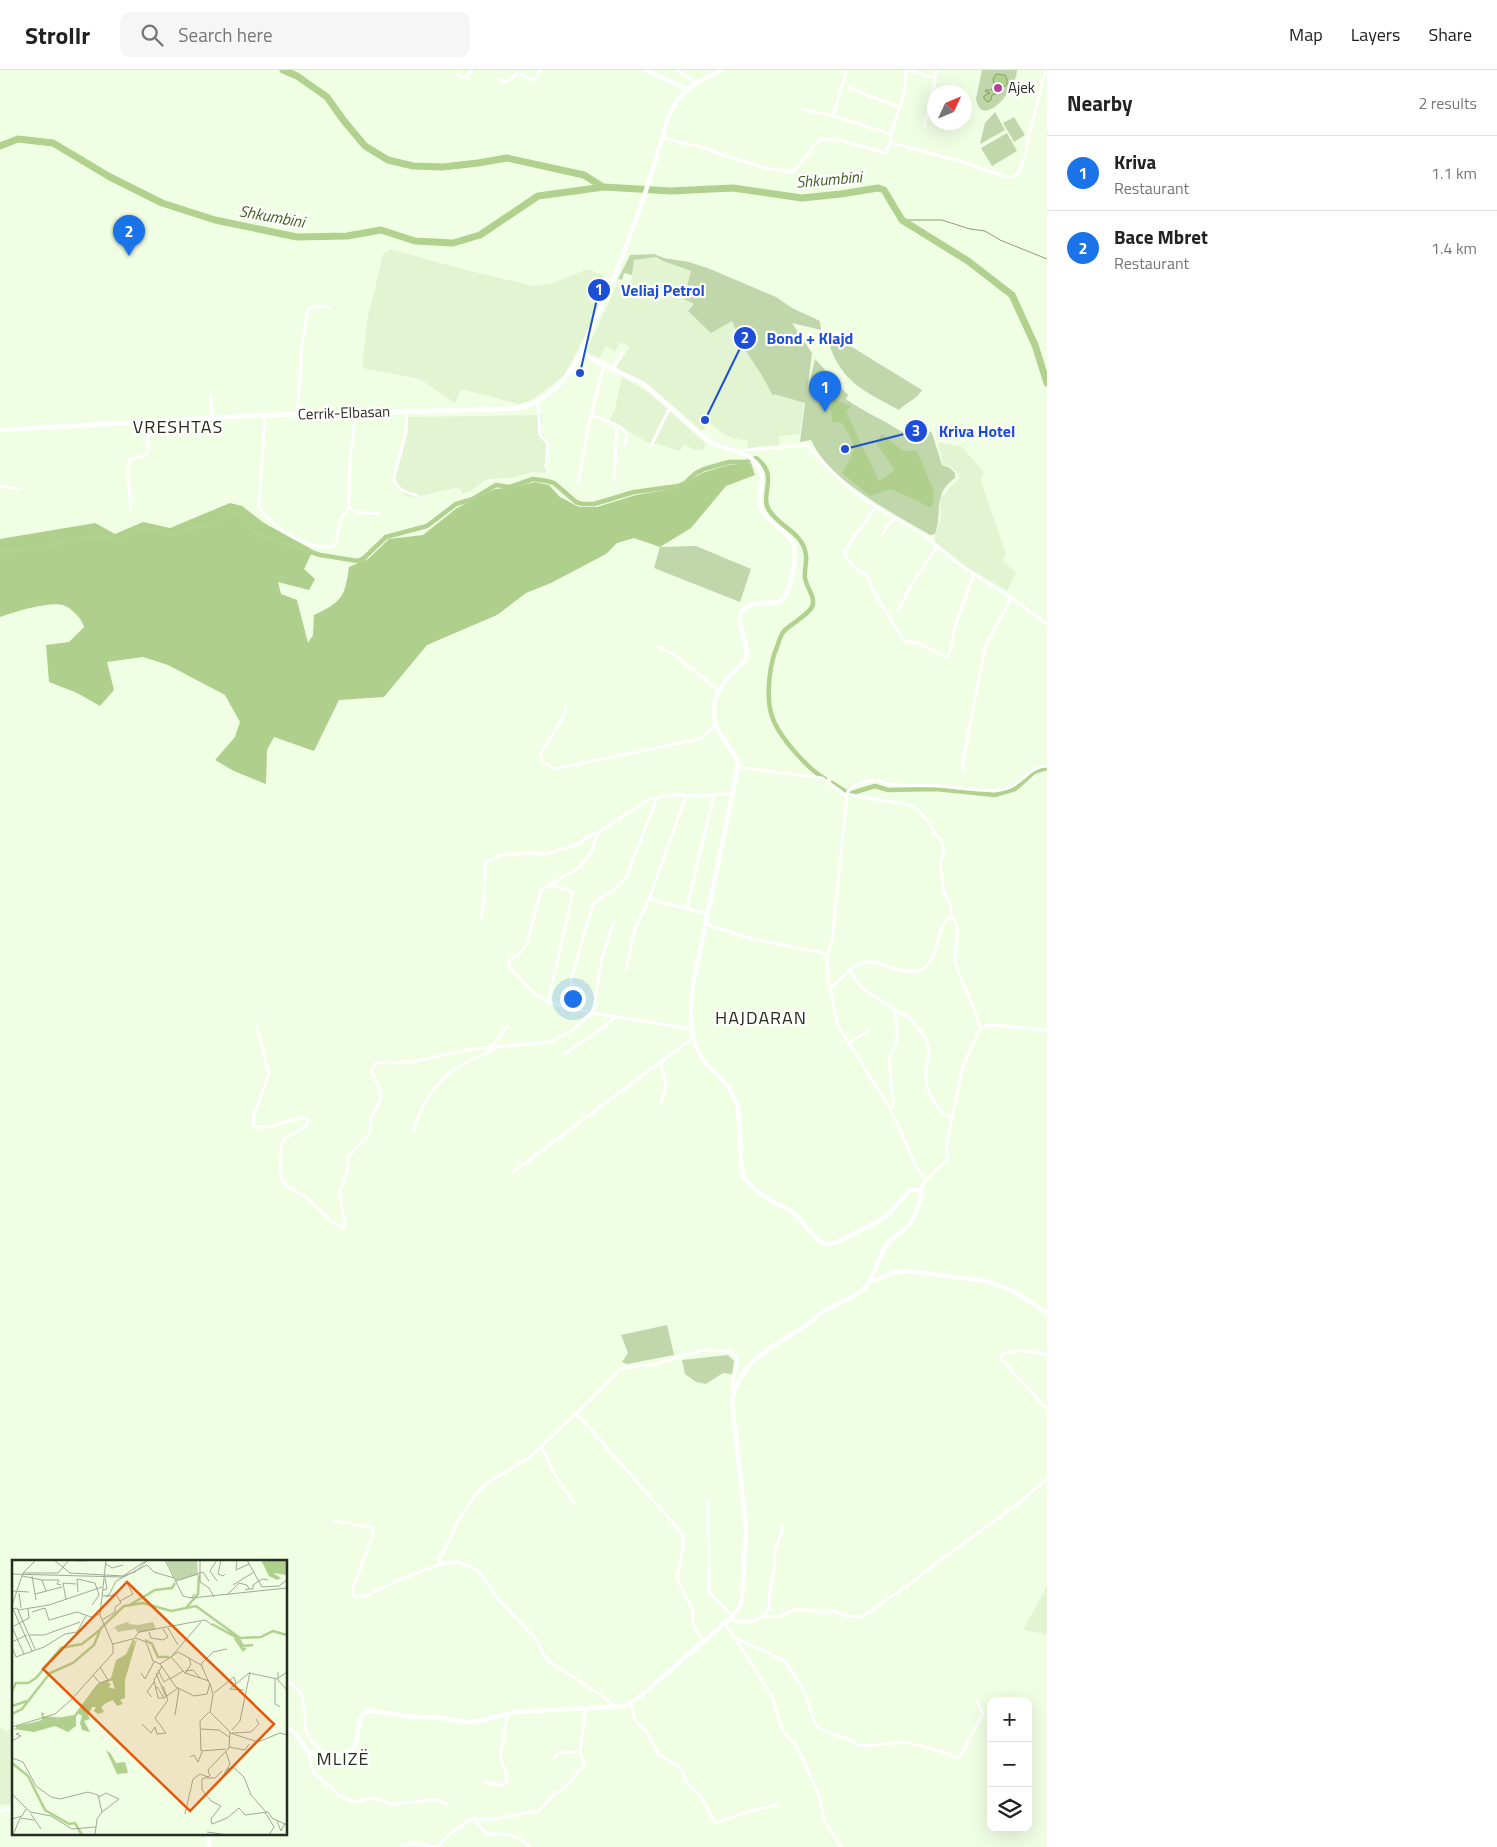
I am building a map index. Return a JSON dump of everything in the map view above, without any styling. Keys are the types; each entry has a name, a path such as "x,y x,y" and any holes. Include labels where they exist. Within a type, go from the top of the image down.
{"main road":[{"path":"646,70 687,89"},
{"path":"662,138 672,108 680,95 687,89 722,70"},
{"name":"Cerrik-Elbasan","path":"0,430 265,415 510,410 538,401 564,379 580,353 616,276 662,138"},
{"path":"288,1728 295,1733 309,1753 330,1756 346,1754 351,1751 358,1738 360,1719 364,1712 368,1710 466,1722 479,1721 509,1713 615,1707 626,1706 632,1703 728,1620 739,1608 742,1600 746,1527 732,1411 733,1391 746,1368 760,1354 823,1312 860,1292 871,1280 886,1245 909,1224 921,1200 922,1194 920,1190 910,1190 886,1217 830,1244 822,1242 792,1211 770,1200 744,1177 741,1164 741,1129 737,1104 728,1085 700,1055 694,1037 693,985 734,793 738,766 736,756 716,724 714,713 718,690 722,683 744,662 746,657 746,645 739,619 740,614 748,606 780,602 783,599 790,583 795,557 793,542 768,519 761,508 760,498 763,477 762,471 753,459 740,452 722,448 709,441 644,384 580,353"},
{"path":"871,1280 906,1271 986,1281 1011,1290 1047,1313"},
{"path":"208,1834 210,1847"}],"street":[{"path":"457,75 467,78 472,70"},
{"path":"500,79 505,82 517,73 532,80 536,78 540,70"},
{"path":"677,70 698,83"},
{"path":"662,138 705,148 766,168 790,172 795,170 813,147 822,139 843,141 884,154 891,142 891,134 905,83 906,70 935,78"},
{"path":"924,126 936,70"},
{"path":"833,116 846,72"},
{"path":"891,142 963,162 1007,177 1014,176 1019,172 1027,151 1028,139 1045,73"},
{"path":"849,88 899,107"},
{"path":"802,109 833,116 891,134"},
{"path":"297,415 301,350 308,310 312,307 330,307"},
{"path":"613,369 622,353"},
{"path":"578,482 590,415 604,364"},
{"path":"210,395 212,418"},
{"path":"538,401 540,435 548,444 546,467"},
{"path":"651,446 670,406"},
{"path":"407,411 406,433 394,477 395,482 402,491 418,496"},
{"path":"265,415 259,507 273,524 296,538 323,547 333,546 336,542 341,518 349,508 349,473 356,414"},
{"path":"590,415 617,426 627,433 624,446"},
{"path":"131,510 127,464 130,460 144,456 148,452 147,421"},
{"path":"614,480 617,426"},
{"path":"740,452 806,445 844,484 876,507 923,535 974,574 1047,624"},
{"path":"0,486 20,489"},
{"path":"876,507 845,551 845,555 852,565 868,577 873,590 904,641 918,643 945,656 949,656 955,627 974,574"},
{"path":"349,508 356,512 378,513"},
{"path":"882,535 894,517"},
{"path":"898,611 912,584 937,547"},
{"path":"964,771 963,762 979,688 985,647 1011,598"},
{"path":"658,646 675,655 718,690"},
{"path":"565,707 562,719 540,755 544,762 554,769 698,739 716,724"},
{"path":"738,766 818,777 847,793 910,805 920,810 943,844 944,851 940,864 944,892 950,904 952,917 956,920 956,962 975,1008 980,1030"},
{"path":"847,793 870,781 888,784 1000,791 1015,785 1038,767 1047,766"},
{"path":"481,919 484,901 485,862 503,855 546,854 577,846 587,837 598,833 649,799 672,795 734,793"},
{"path":"847,793 832,942 827,955 835,1018 848,1043 890,1108 915,1164 925,1181"},
{"path":"687,907 714,795"},
{"path":"626,970 635,929 649,899 686,796"},
{"path":"569,1007 572,991 571,980 593,904 615,889 626,878 657,798"},
{"path":"598,833 595,845 586,861 573,872 541,890 527,944 522,951 508,962 511,969 534,993 548,1002 593,1013 693,1029"},
{"path":"548,1002 573,894 572,890 550,885"},
{"path":"649,899 687,907 708,914"},
{"path":"830,987 836,984 849,969 867,962 875,962 910,972 928,966 933,960 943,925 946,920 952,917"},
{"path":"256,1022 268,1074 254,1115 253,1126 266,1128 301,1118 308,1118 307,1126 287,1137 281,1146 280,1176 285,1185 307,1198 342,1228 344,1227 344,1218 339,1193 346,1176 348,1160 350,1155 370,1132 370,1118 381,1100 380,1090 371,1070 372,1066 376,1063 412,1062 492,1046 550,1042 570,1032 593,1013 600,966 614,921"},
{"path":"706,924 752,939 827,955"},
{"path":"849,969 861,987 913,1021 924,1038 929,1055 926,1077 932,1099 940,1111 951,1120"},
{"path":"890,1108 893,1099 889,1059 896,1042 895,1010"},
{"path":"565,1054 616,1017"},
{"path":"920,1190 925,1181 947,1160 946,1147 963,1066 983,1026 1047,1030"},
{"path":"492,1046 507,1027"},
{"path":"848,1043 869,1030"},
{"path":"513,1172 694,1037"},
{"path":"414,1130 416,1118 423,1104 450,1072 498,1047"},
{"path":"661,1063 666,1086 662,1104"},
{"path":"442,1564 439,1560 440,1556 451,1538 457,1523 476,1494 492,1480 530,1457 542,1447 623,1368 655,1364 704,1350 728,1351 737,1357 737,1367 732,1386 733,1391"},
{"path":"1047,1356 1017,1352 1007,1353 1000,1358 1047,1409"},
{"path":"577,1414 682,1533 684,1544 677,1578 693,1612 692,1620 703,1642"},
{"path":"542,1447 552,1470 575,1505"},
{"path":"728,1620 743,1622 762,1617 779,1616 794,1610 834,1612 862,1617 1019,1503 1047,1478"},
{"path":"708,1500 709,1593 728,1620 732,1636 772,1696 784,1732 796,1745 818,1792 825,1822 841,1847"},
{"path":"334,1521 374,1528 354,1585 352,1593 355,1597 368,1595 403,1578 442,1564 457,1562 475,1569 498,1599 537,1640 546,1658 608,1700 615,1707"},
{"path":"762,1617 770,1604 770,1591 776,1565 775,1551 782,1532 782,1525"},
{"path":"732,1636 781,1658 803,1689 818,1727 861,1746 905,1742 947,1753 955,1758 960,1757 983,1713 977,1701"},
{"path":"288,1682 296,1685 300,1690 306,1727 311,1740 330,1756"},
{"path":"632,1703 635,1721 646,1731 659,1755 680,1767 687,1784 701,1796 715,1823 776,1805"},
{"path":"402,1845 415,1843 437,1847 451,1833 473,1818 483,1820 498,1819 523,1812 539,1812 555,1794 563,1790 584,1765 580,1752 586,1708"},
{"path":"484,1781 502,1786 507,1782 507,1775 500,1757 509,1713"},
{"path":"554,1758 559,1753 580,1752"},
{"path":"309,1753 314,1774 343,1798 354,1802 370,1798 393,1804 424,1803 435,1800 448,1804"},
{"path":"473,1818 486,1834 510,1835 524,1840 529,1847"}],"shaded area":[{"name":"Ajek","path":"982,70 1017,70 1006,96 992,109 985,111 979,108 976,99"},
{"name":"Ajek","path":"996,74 1005,75 1007,84 1003,88 997,89 996,94 992,95 991,100 987,102 984,96 990,93 985,90 991,90"},
{"path":"995,112 1005,130 980,144 985,123"},
{"path":"1014,117 1025,135 1014,142 1003,123"},
{"path":"1007,133 1017,151 992,166 981,148"},
{"path":"390,249 533,286 550,284 585,270 591,270 604,276 606,281 605,295 563,376 546,390 530,401 519,404 461,389 455,403 420,379 362,368 367,321 383,254"},
{"path":"654,254 710,269 776,297 792,308 820,321 821,330 792,323 812,353 807,393 815,359 848,395 846,399 853,404 902,432 907,426 924,434 929,431 932,433 942,465 950,468 955,473 955,478 943,490 935,534 930,535 863,495 832,469 820,455 811,440 800,442 805,403 774,394 773,396 743,347 732,321 711,333 688,311 694,304 684,299 691,271 656,257 634,260 632,275 624,273 622,280 618,279 630,255"},
{"path":"656,257 692,271 684,299 694,304 688,312 732,321 743,347 773,396 774,394 804,403 800,434 779,436 779,445 747,449 748,441 732,438 722,433 710,422 701,432 647,385 616,368 630,347 620,342 615,352 606,346 599,358 586,352 618,282 631,285 634,259"},
{"path":"842,341 922,390 899,410 856,385 841,368 829,344"},
{"path":"622,377 648,392 706,444 702,451 698,449 696,451 684,444 680,451 651,444 609,421 615,409"},
{"path":"833,399 851,406 846,412 879,481 895,470 876,443 882,434 903,451 917,451 934,491 932,508 891,489 870,496 842,473 853,453 853,443 842,423 832,422 831,407"},
{"path":"542,415 541,431 548,443 546,473 533,472 512,478 487,479 471,491 462,494 461,490 456,488 414,498 404,495 396,485 395,479 406,435 407,417"},
{"path":"938,442 962,447 983,471 983,477 980,479 1006,554 1003,560 1016,573 1007,591 967,567 935,542 941,518 940,497 946,494 949,488 959,479 959,474 951,467 943,464"},
{"path":"751,463 755,475 726,486 691,528 660,547 634,538 617,543 606,554 551,583 526,593 497,615 427,645 384,697 339,700 314,751 274,737 267,750 266,784 234,771 215,760 235,737 240,722 225,695 168,665 143,657 107,662 114,690 100,706 77,693 49,682 46,645 69,642 84,627 73,611 63,605 50,604 0,617 0,539 95,523 115,534 143,522 170,528 230,503 242,506 264,523 313,550 304,569 315,579 309,590 278,582 281,594 297,600 308,643 313,635 314,615 340,598 346,586 349,567 368,559 389,539 423,535 457,508 495,489 535,482 549,485 560,497 579,507 597,507 636,495 677,488 702,473 728,465"},
{"path":"696,546 751,569 740,602 654,568 660,547"},
{"path":"667,1325 674,1355 627,1364 622,1362 628,1353 621,1335"},
{"path":"728,1355 734,1361 732,1374 723,1373 706,1384 696,1382 685,1374 682,1360"},
{"path":"1047,1586 1047,1635 1025,1630 1024,1628"},
{"path":"0,1728 5,1732 12,1729 12,1804 0,1805"}],"waterway":[{"name":"Shkumbini","path":"283,70 297,76 327,97 365,146 388,160 413,166 443,167 507,158 584,175 603,187"},
{"name":"Shkumbini","path":"0,146 18,139 53,143 110,177 162,203 215,220 297,237 347,236 381,230 415,241 453,243 480,235 538,196 604,187 671,191 733,188 802,198 878,188 884,190 902,220 968,261 1012,295 1035,345 1047,383"},
{"path":"902,220 942,220 970,229 985,231 1000,240 1047,259"},
{"path":"0,552 47,547 67,541 100,536 121,540 132,531 140,528 154,529 170,535 195,527 213,524 223,514 230,511 241,515 252,531 271,539 320,555 358,561 364,558 386,537 427,526 456,504 473,499 496,485 510,487 533,479 547,481 554,483 576,502 594,504 634,492 678,486 704,469 729,462 745,462 756,458 767,471 766,498 769,510 796,535 804,547 806,558 805,578 813,600 809,611 787,628 780,639 770,675 770,709 780,733 794,751 825,779"},
{"path":"832,783 849,794 875,786 888,790 936,789 995,795 1015,789 1034,772 1047,768"}],"place":[{"name":"Ajek","path":"998,88"},
{"name":"Bace Mbret","path":"129,256"},
{"name":"Veliaj Petrol","path":"580,373"},
{"name":"Kriva","path":"825,412"},
{"name":"Bond + Klajd","path":"705,420"},
{"name":"Kriva Hotel","path":"845,449"}],"district":[{"name":"VRESHTAS","path":"178,427"},
{"name":"HAJDARAN","path":"761,1018"},
{"name":"MLIZË","path":"343,1759"}]}
